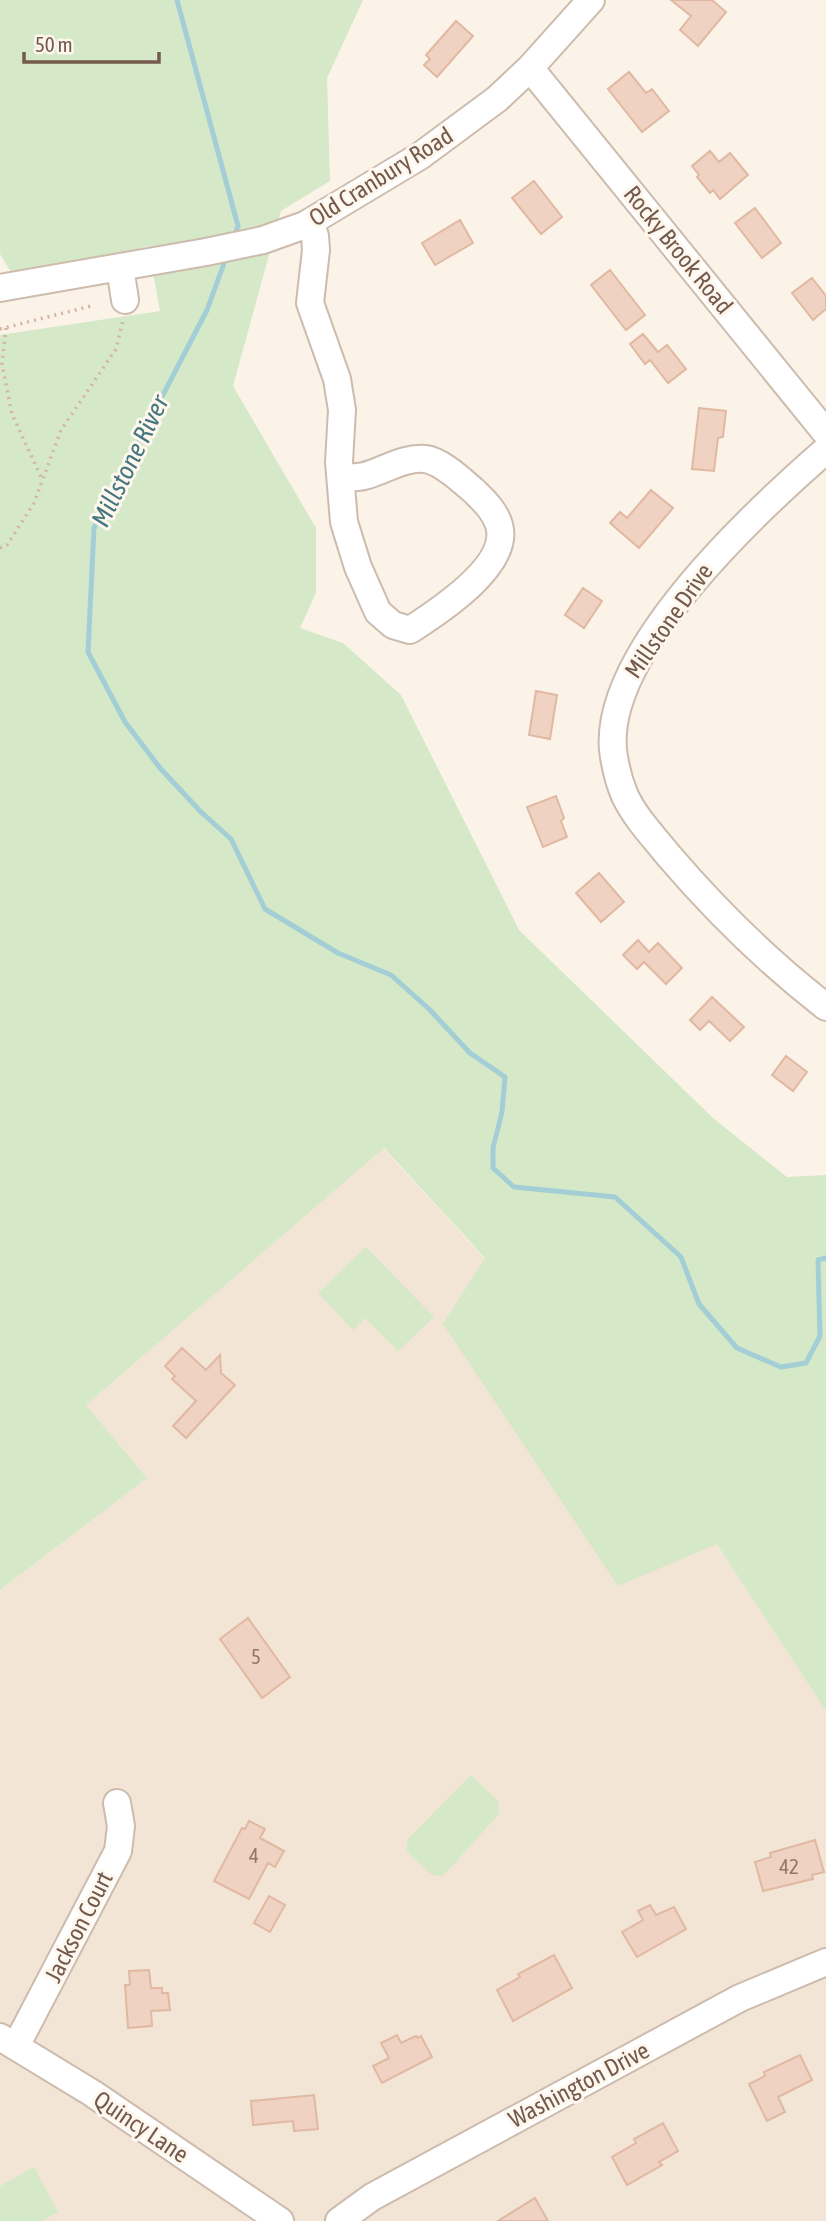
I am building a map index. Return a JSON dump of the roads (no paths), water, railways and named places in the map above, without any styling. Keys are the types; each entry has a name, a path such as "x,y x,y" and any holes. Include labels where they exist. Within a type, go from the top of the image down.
{"street":[{"name":"Old Cranbury Road","path":"0,288 263,240 310,222 420,156 497,99 530,68 591,0"},
{"name":"Rocky Brook Road","path":"530,68 826,433"},
{"path":"310,222 316,250 310,303 337,379 342,410 339,443 344,522 358,567 378,612 393,625 410,629 447,607 490,563 499,543 500,527 492,510 453,472 426,459 401,462 363,476 342,478"},
{"path":"120,267 125,300"},
{"name":"Millstone Drive","path":"826,450 772,497 731,538 694,582 659,628 629,675 619,697 613,725 617,774 625,797 637,817 701,894 746,940 788,978 826,1007"},
{"name":"Jackson Court","path":"8,2042 118,1851 121,1826 117,1803"},
{"name":"Washington Drive","path":"338,2221 372,2197 740,1998 826,1962"},
{"name":"Quincy Lane","path":"8,2042 92,2093 280,2221"}],"waterway":[{"name":"Millstone River","path":"177,0 238,226 234,237"},
{"name":"Millstone River","path":"227,255 207,310 94,528 88,652 125,722 160,768 201,812 231,839 265,909 338,953 391,975 429,1009 470,1053 505,1077 502,1112 493,1148 493,1168 514,1187 615,1197 681,1257 699,1304 737,1348 781,1367 806,1363 820,1336 818,1260 826,1258"}]}
